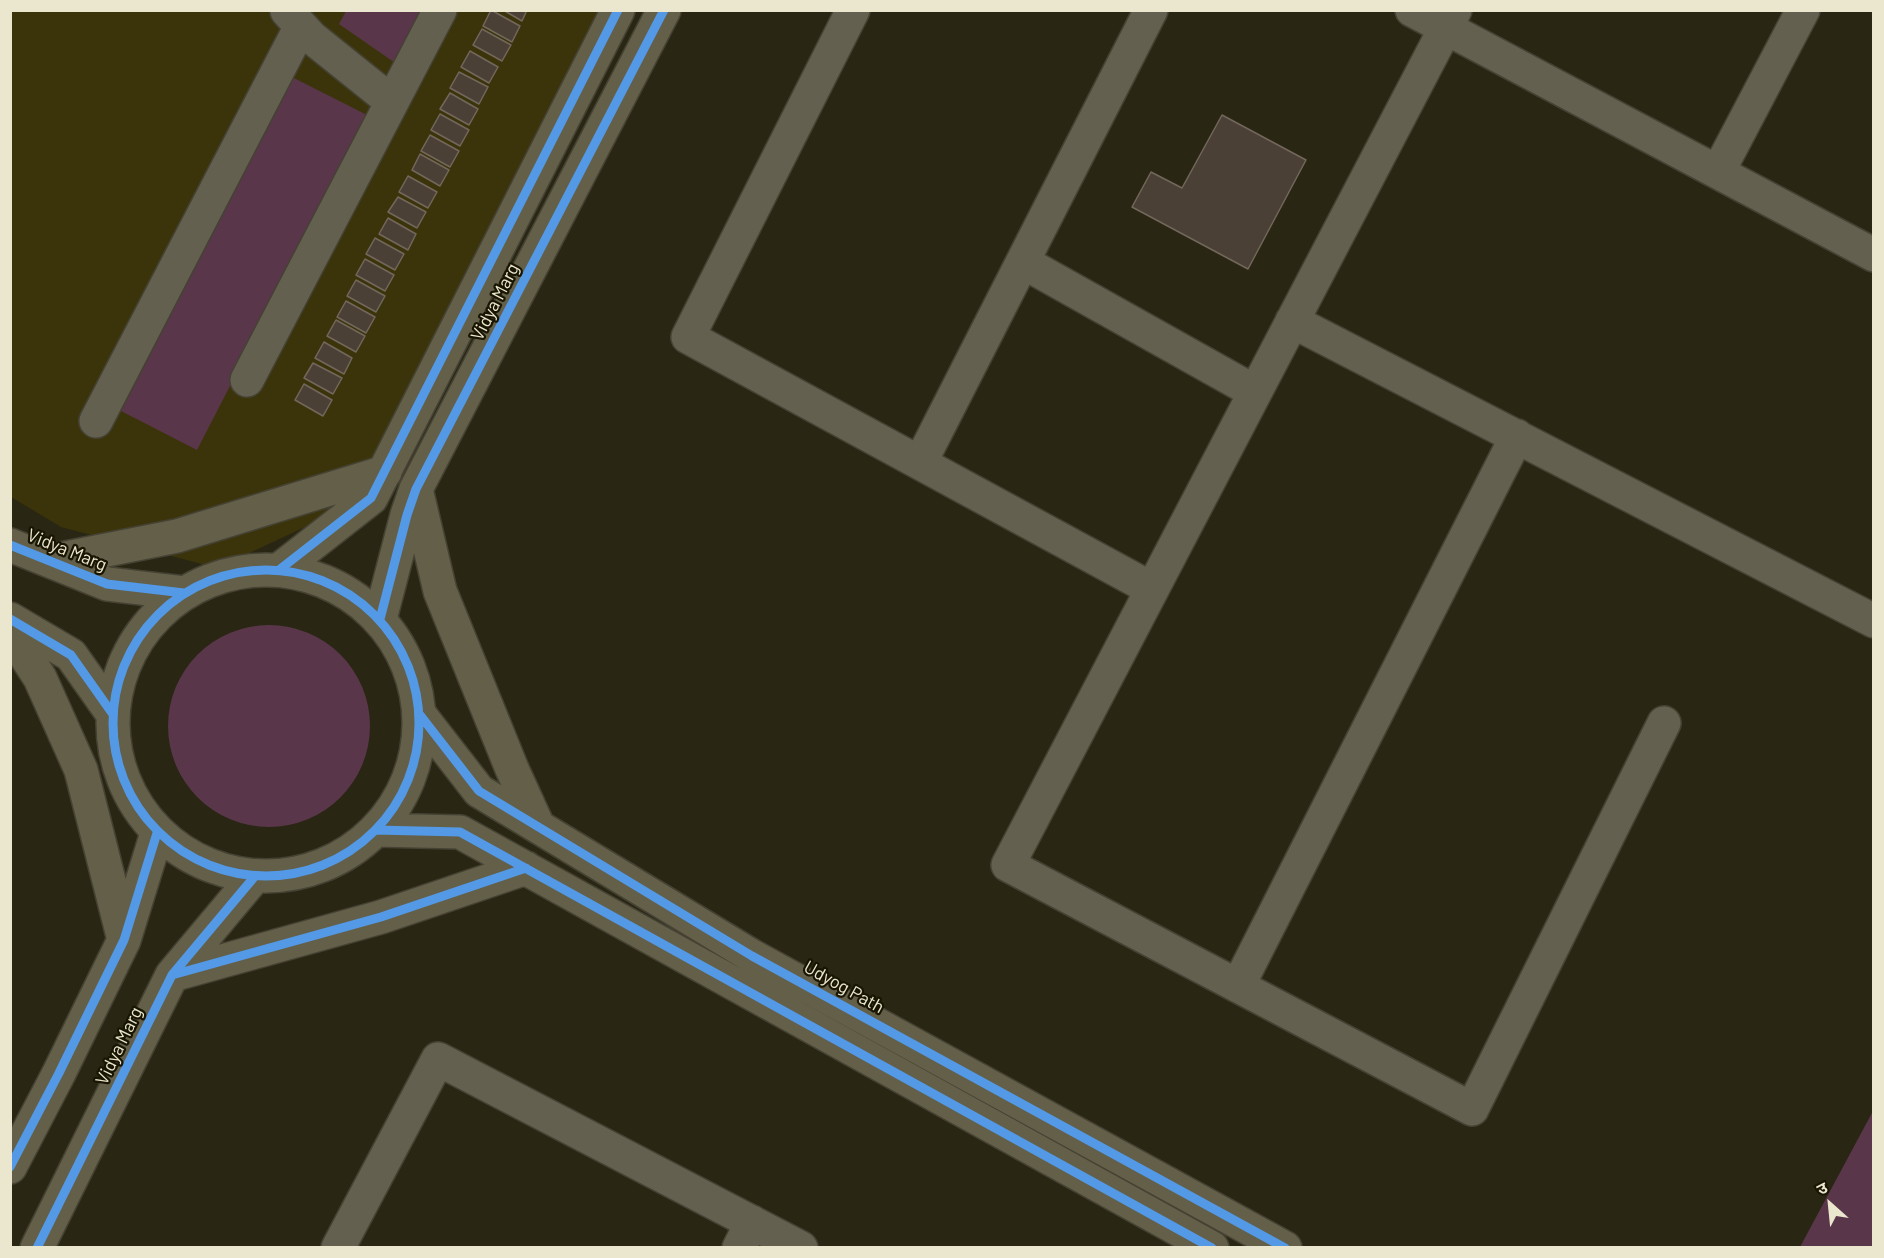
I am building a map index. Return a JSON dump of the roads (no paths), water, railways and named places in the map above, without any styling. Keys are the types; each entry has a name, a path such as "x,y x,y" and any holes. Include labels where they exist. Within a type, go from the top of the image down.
{"main road":[{"name":"Vidya Marg","path":"279,570 371,498 618,10"},
{"name":"Vidya Marg","path":"380,619 416,489 664,10"},
{"path":"51,561 177,536 385,472"},
{"path":"416,489 440,591 512,769 538,826"},
{"name":"Vidya Marg","path":"10,545 107,584 184,593"},
{"path":"279,570 305,574 353,596 380,619 396,641 415,683 420,715 418,747 413,767 394,807 376,830 358,846 325,864 299,873 276,876 232,873 169,843 134,803 112,738 112,713 119,678 138,638 164,608 184,593 211,579 237,572 279,570"},
{"path":"10,620 71,655 112,713"},
{"path":"10,632 40,678 81,770 124,940"},
{"name":"Udyog Path","path":"420,715 479,791 752,956 1285,1248"},
{"path":"376,830 460,832 1212,1248"},
{"path":"10,1167 124,940 158,833"},
{"path":"172,975 381,917 526,868"},
{"name":"Vidya Marg","path":"37,1248 172,975 255,876"}],"street":[{"path":"247,380 440,10"},
{"path":"853,10 688,337 1152,589"},
{"path":"920,463 1151,10"},
{"path":"1412,10 1450,19 1718,172 1874,255"},
{"path":"1718,172 1803,10"},
{"path":"1450,19 1008,865 1472,1109 1664,723"},
{"path":"96,422 306,21 392,102"},
{"path":"1023,262 1255,392"},
{"path":"1292,321 1874,621"},
{"path":"1238,986 1517,436"},
{"path":"338,1248 438,1059 746,1235 801,1248"}]}
